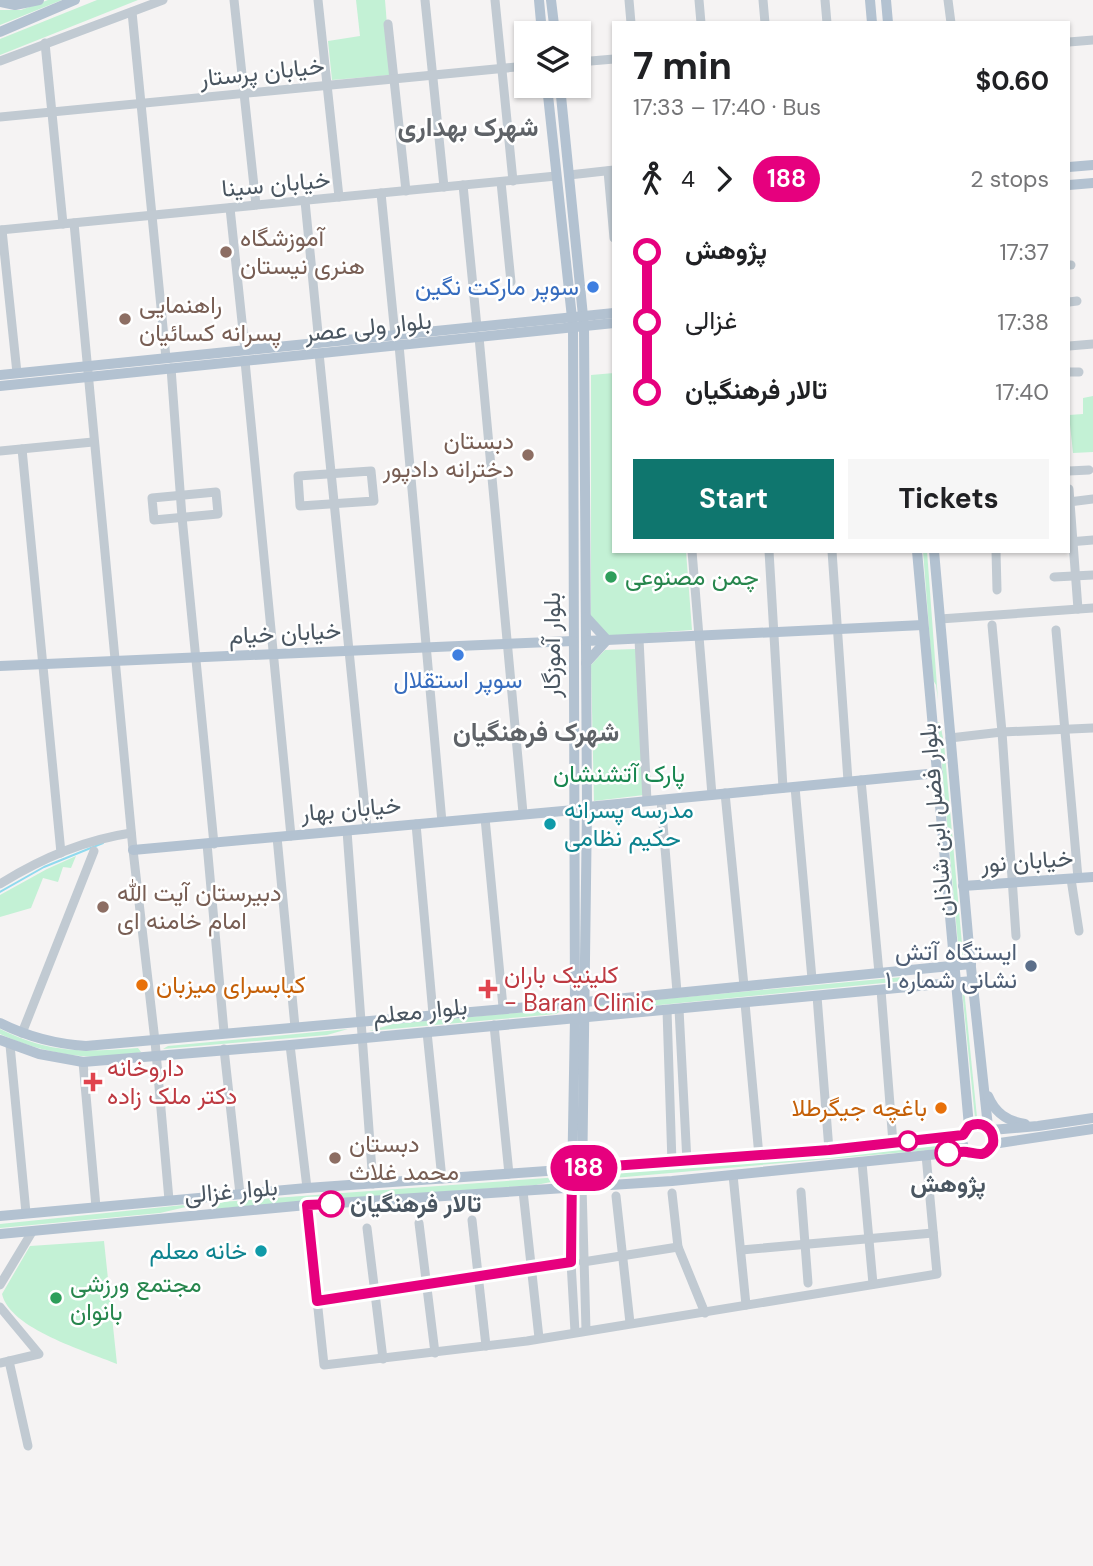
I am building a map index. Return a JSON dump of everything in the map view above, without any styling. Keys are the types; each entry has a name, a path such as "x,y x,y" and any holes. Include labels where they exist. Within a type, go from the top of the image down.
{"main road":[{"path":"0,2 15,5 39,0"},
{"path":"0,32 75,0"},
{"path":"539,0 541,21"},
{"path":"551,0 554,21"},
{"path":"870,0 872,21"},
{"path":"886,0 888,21"},
{"name":"بلوار آموزگار","path":"548,98 556,176 574,281"},
{"name":"بلوار آموزگار","path":"561,98 578,322 579,481 573,641 573,810 580,1002"},
{"path":"1070,167 1093,165"},
{"path":"1070,185 1093,183"},
{"name":"بلوار ولی عصر","path":"578,322 612,314"},
{"name":"بلوار ولی عصر","path":"0,386 88,371 578,322 612,323"},
{"name":"بلوار ولی عصر","path":"0,375 88,371"},
{"name":"بلوار آموزگار","path":"577,1186 587,807 586,617 579,481"},
{"name":"بلوار فضل ابن شاذان","path":"917,553 955,965 966,1131"},
{"name":"بلوار فضل ابن شاذان","path":"934,553 972,981 990,1129"},
{"path":"586,617 607,640"},
{"path":"586,641 923,625"},
{"path":"586,663 607,640"},
{"name":"خیابان خیام","path":"0,666 573,641"},
{"path":"931,708 947,705"},
{"path":"573,727 586,727"},
{"path":"587,807 938,773"},
{"name":"خیابان بهار","path":"133,849 573,810"},
{"name":"خیابان نور","path":"963,886 1093,877"},
{"name":"بلوار معلم","path":"0,1023 22,1034 62,1045 86,1046 971,964"},
{"path":"907,970 908,987"},
{"name":"بلوار معلم","path":"5,1043 39,1054 83,1062 972,981"},
{"path":"983,1084 992,1105 1002,1117 1016,1123 1038,1126"},
{"path":"990,1129 993,1144 990,1150 979,1155 968,1152 962,1142 966,1131 979,1124 990,1129 1038,1126 1093,1118"},
{"path":"993,1144 1093,1129"},
{"name":"بلوار غزالی","path":"0,1216 307,1188 829,1150 966,1131"},
{"name":"بلوار غزالی","path":"0,1234 199,1214 733,1175 968,1152"},
{"path":"198,1198 199,1214"}],"street":[{"path":"0,61 163,0"},
{"path":"234,0 256,205"},
{"path":"318,0 339,197"},
{"path":"425,0 444,187"},
{"path":"495,0 513,181"},
{"path":"629,0 631,21"},
{"path":"699,0 701,21"},
{"path":"763,0 765,21"},
{"path":"825,0 827,21"},
{"path":"948,0 951,21"},
{"path":"132,12 206,751 224,1032"},
{"path":"388,24 406,191"},
{"path":"1070,42 1093,40"},
{"path":"45,43 63,224"},
{"path":"591,61 612,59"},
{"name":"خیابان پرستار","path":"0,117 514,68"},
{"path":"569,175 611,170 612,193"},
{"name":"خیابان سینا","path":"1,230 556,176"},
{"path":"501,182 511,282"},
{"path":"463,186 523,813"},
{"path":"381,193 442,822"},
{"path":"305,201 367,829"},
{"path":"230,208 291,836"},
{"path":"74,223 131,833 155,1041 169,1200"},
{"path":"1,230 17,373"},
{"path":"1070,346 1093,344"},
{"path":"0,451 93,442"},
{"path":"22,449 61,853"},
{"path":"1070,471 1089,470"},
{"path":"372,471 374,501 300,506 298,476 330,474 372,471"},
{"path":"216,492 219,514 154,520 152,498 181,495 216,492"},
{"path":"1078,609 1070,501 1093,499"},
{"path":"1071,542 1093,540"},
{"path":"692,553 712,795"},
{"path":"769,553 783,788"},
{"path":"832,553 848,781"},
{"path":"996,553 997,590"},
{"path":"1054,577 1093,575"},
{"path":"940,619 1093,608"},
{"path":"992,625 1016,936"},
{"path":"1056,630 1079,931"},
{"path":"639,639 648,801"},
{"path":"950,738 1002,732 1093,728"},
{"path":"861,780 879,973"},
{"path":"796,786 812,979"},
{"path":"725,793 744,986"},
{"path":"661,800 677,992"},
{"path":"485,818 503,1007"},
{"path":"416,824 433,1014"},
{"path":"347,831 373,1184"},
{"path":"0,884 29,866 61,853 101,838 131,833"},
{"path":"277,837 295,1027"},
{"path":"22,1034 94,851"},
{"path":"881,990 893,1143"},
{"path":"817,996 829,1150"},
{"path":"745,1003 758,1156"},
{"path":"671,1163 673,1009"},
{"path":"673,1009 687,1162"},
{"path":"494,1025 509,1174"},
{"path":"427,1032 442,1179"},
{"path":"5,1043 26,1213"},
{"path":"290,1045 307,1188"},
{"path":"224,1049 240,1194"},
{"path":"83,1062 96,1207"},
{"path":"307,1205 324,1364 486,1346 937,1274 926,1155"},
{"path":"862,1163 873,1284"},
{"path":"733,1175 746,1305"},
{"name":"بلوار آموزگار","path":"575,1332 571,1262 577,1186"},
{"name":"بلوار آموزگار","path":"577,1186 586,1331"},
{"path":"523,1191 539,1338"},
{"path":"801,1192 808,1283"},
{"path":"672,1193 678,1247 704,1312"},
{"path":"615,1196 630,1323"},
{"path":"472,1220 486,1346"},
{"path":"419,1223 435,1353"},
{"path":"367,1227 383,1359"},
{"path":"0,1286 32,1232"},
{"path":"741,1250 933,1233"},
{"path":"583,1262 678,1247"},
{"path":"317,1301 571,1262"},
{"path":"0,1307 39,1354 4,1362 28,1446"}],"green space":[{"path":"48,0 62,0 0,25 0,10 21,10"},
{"path":"97,0 138,0 0,55 0,39"},
{"path":"356,0 385,0 391,75 332,80 328,41 360,36"},
{"path":"612,373 612,553 686,553 692,630 608,636 591,616 591,375"},
{"path":"1093,396 1093,452 1073,453 1070,415 1083,414 1083,398"},
{"path":"923,553 927,553 938,700 933,680"},
{"name":"پارک آتشنشان","path":"636,649 644,795 594,801 591,665 605,650"},
{"path":"938,722 944,743 963,955 961,958 959,955"},
{"path":"76,856 71,868 63,867 58,882 43,878 31,908 0,917 0,895"},
{"path":"903,977 903,981 599,1011 595,1009 598,1005"},
{"path":"964,989 977,1117 975,1118 962,990"},
{"path":"557,1009 559,1012 556,1014 369,1031 393,1024"},
{"path":"0,1029 52,1047 84,1050 138,1048 141,1052 106,1057 69,1055 16,1041 0,1034"},
{"path":"348,1029 327,1035 163,1049 168,1046"},
{"path":"955,1143 952,1148 590,1178 604,1173"},
{"path":"560,1177 561,1180 536,1185 212,1209 210,1207 221,1202"},
{"path":"183,1205 186,1207 160,1213 0,1228 0,1224"},
{"name":"مجتمع ورزشی بانوان","path":"104,1241 117,1364 34,1328 8,1307 2,1294 30,1246"}],"waterway":[{"path":"0,892 44,867 103,843"}],"bus line":[{"name":"188","path":"331,1204 307,1205 317,1301 571,1262 572,1169 829,1150 963,1135 969,1126 974,1124 988,1127 993,1134 993,1144 985,1154 948,1153"}],"place":[{"name":"آموزشگاه هنری نیستان","path":"226,252"},
{"name":"سوپر مارکت نگین","path":"593,287"},
{"name":"راهنمایی پسرانه کسائیان","path":"125,319"},
{"name":"دبستان دخترانه دادپور","path":"528,455"},
{"name":"چمن مصنوعی","path":"611,577"},
{"name":"سوپر استقلال","path":"458,655"},
{"name":"مدرسه پسرانه حکیم نظامی","path":"550,824"},
{"name":"دبیرستان آیت الله امام خامنه ای","path":"103,907"},
{"name":"ایستگاه آتش نشانی شماره ۱","path":"1031,966"},
{"name":"کبابسرای میزبان","path":"142,985"},
{"name":"کلینیک باران - Baran Clinic","path":"488,989"},
{"name":"داروخانه دکتر ملک زاده","path":"93,1082"},
{"name":"باغچه جیگرطلا","path":"941,1108"},
{"name":"پژوهش","path":"948,1153"},
{"name":"دبستان محمد غلاث","path":"335,1158"},
{"name":"تالار فرهنگیان","path":"331,1204"},
{"name":"خانه معلم","path":"261,1251"},
{"name":"مجتمع ورزشی بانوان","path":"56,1298"}],"district":[{"name":"شهرک بهداری","path":"468,127"},
{"name":"شهرک فرهنگیان","path":"536,732"}]}
